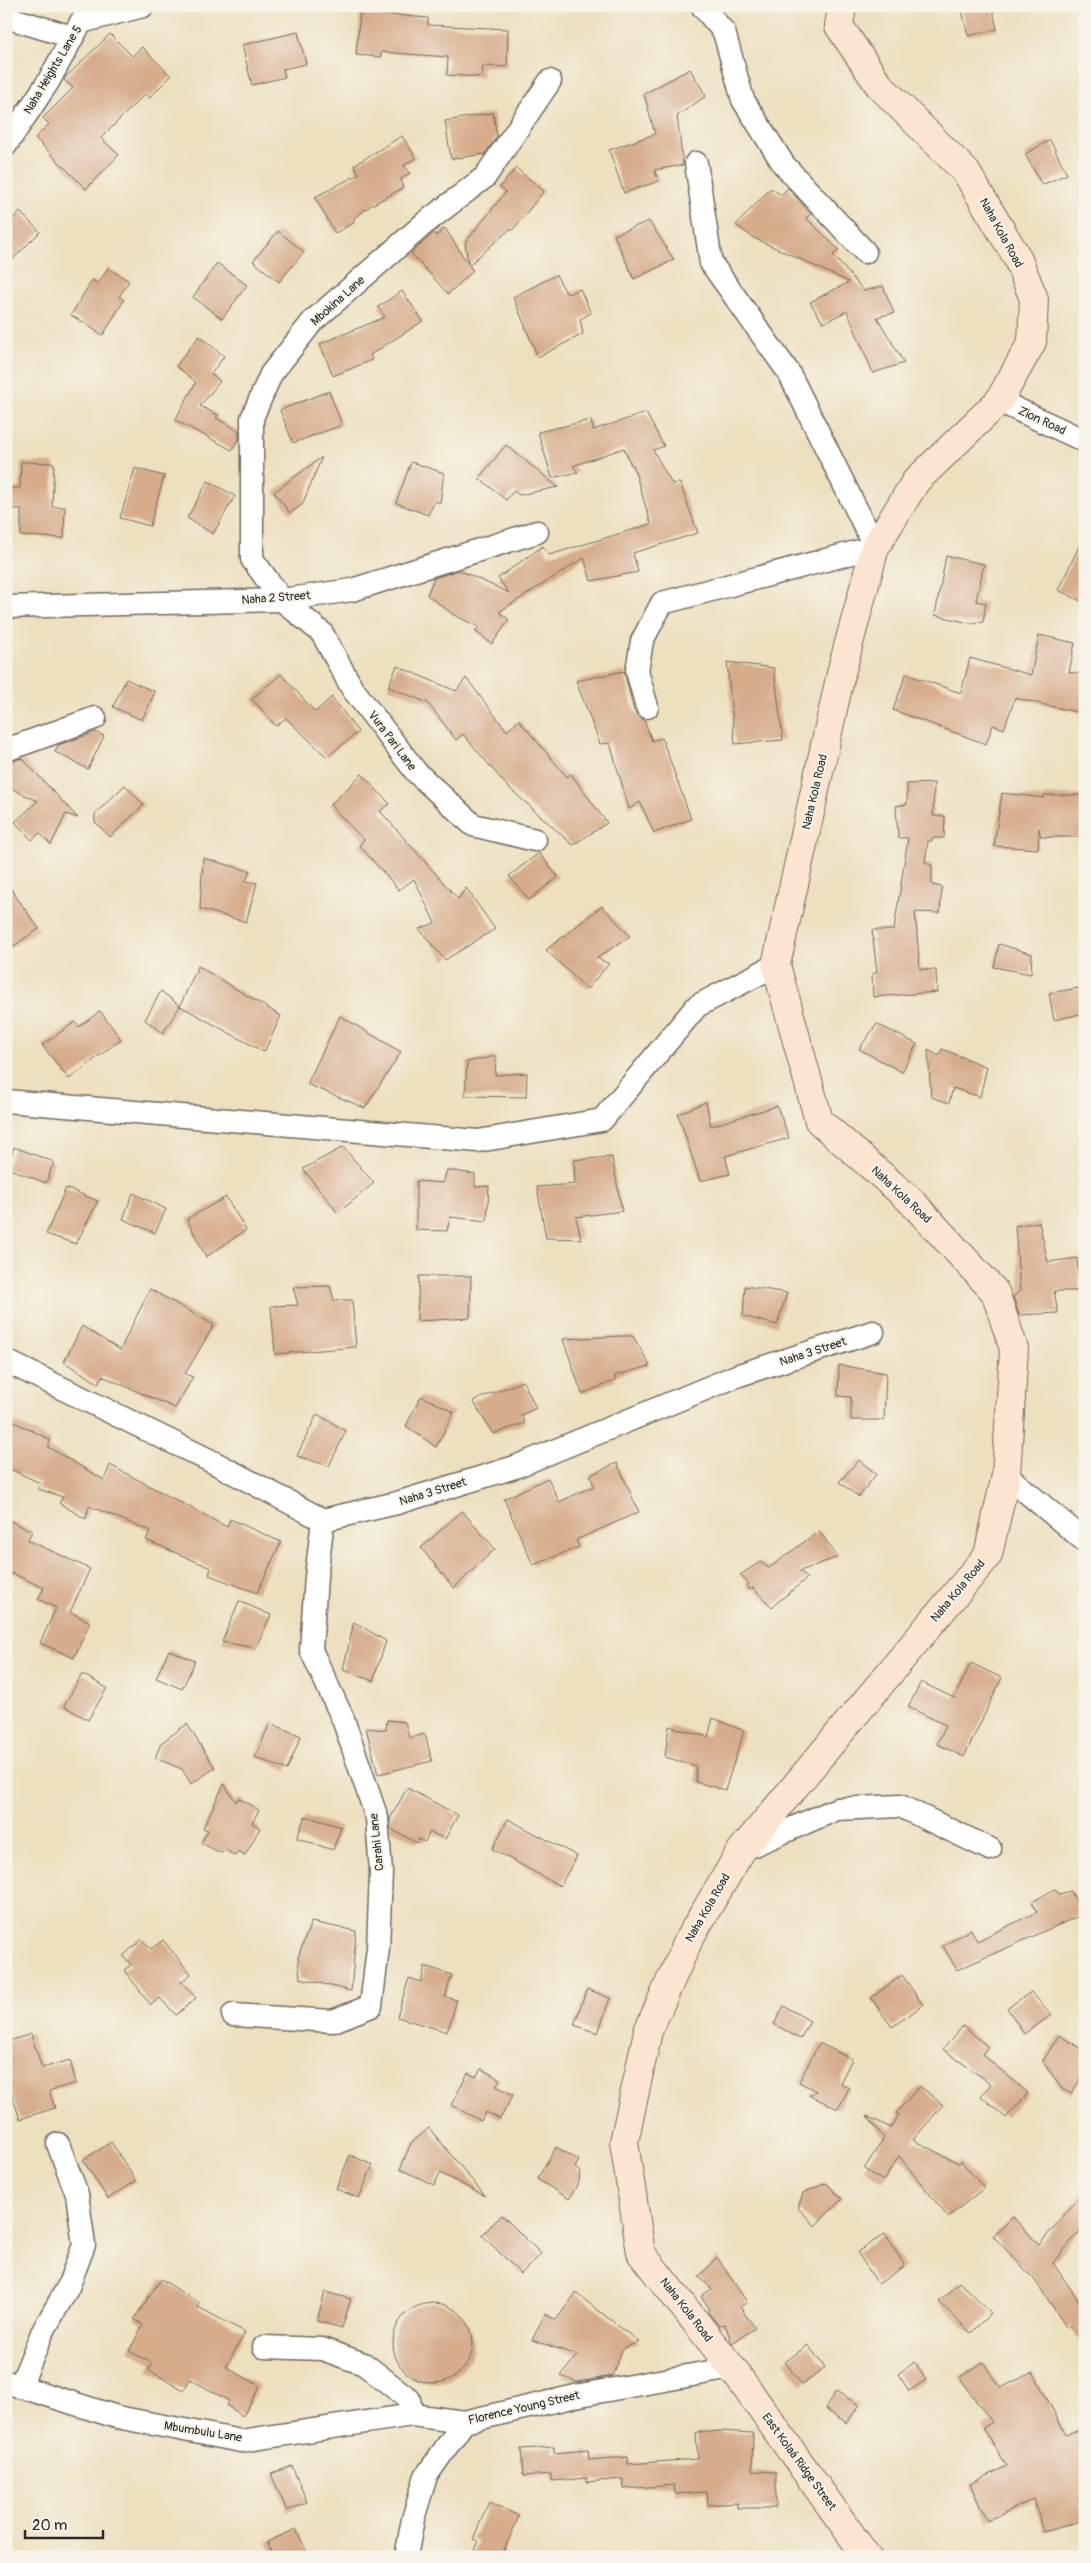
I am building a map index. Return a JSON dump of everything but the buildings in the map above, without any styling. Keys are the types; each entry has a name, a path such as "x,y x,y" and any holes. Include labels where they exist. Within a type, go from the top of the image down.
{"street":[{"name":"Naha Heights Lane 5","path":"6,145 48,82 81,22 142,6"},
{"path":"702,6 724,32 743,100 784,165 865,252"},
{"name":"Naha Kola Road","path":"732,2368 641,2253 624,2142 648,2031 690,1937 742,1850 988,1555 1006,1475 1014,1349 995,1292 910,1200 819,1121 776,965 842,669 875,546 916,481 998,401 1032,342 1034,299 1017,257 966,172 879,85 839,26 842,6"},
{"path":"6,17 72,37"},
{"name":"Mbokina Lane","path":"282,600 252,559 252,418 271,374 313,321 425,223 485,177 550,80"},
{"path":"647,707 637,671 642,641 662,603 875,546 789,373 711,264 696,163"},
{"name":"Zion Road","path":"998,401 1085,441"},
{"name":"Naha 2 Street","path":"6,607 282,600 352,590 537,532"},
{"name":"Vura Pari Lane","path":"282,600 322,633 352,688 416,772 473,825 535,840"},
{"path":"6,750 94,718"},
{"path":"6,1101 478,1141 602,1120 698,1006 776,965"},
{"name":"Naha 3 Street","path":"323,1520 397,1503 515,1467 739,1375 873,1332"},
{"path":"6,1361 213,1462 323,1520"},
{"path":"1006,1475 1085,1541"},
{"name":"Carahi Lane","path":"233,2014 333,2021 371,2006 378,1948 381,1872 377,1818 343,1718 311,1650 316,1577 323,1520"},
{"path":"742,1850 836,1809 900,1806 990,1849"},
{"path":"13,2384 68,2287 84,2245 77,2194 58,2144"},
{"path":"264,2347 322,2349 364,2364 409,2399 412,2414"},
{"name":"Florence Young Street","path":"406,2557 413,2519 426,2476 464,2422 580,2395 732,2368"},
{"name":"East Kolaá Ridge Street","path":"732,2368 867,2557"},
{"name":"Mbumbulu Lane","path":"13,2384 117,2417 241,2441 412,2414 464,2422"}]}
